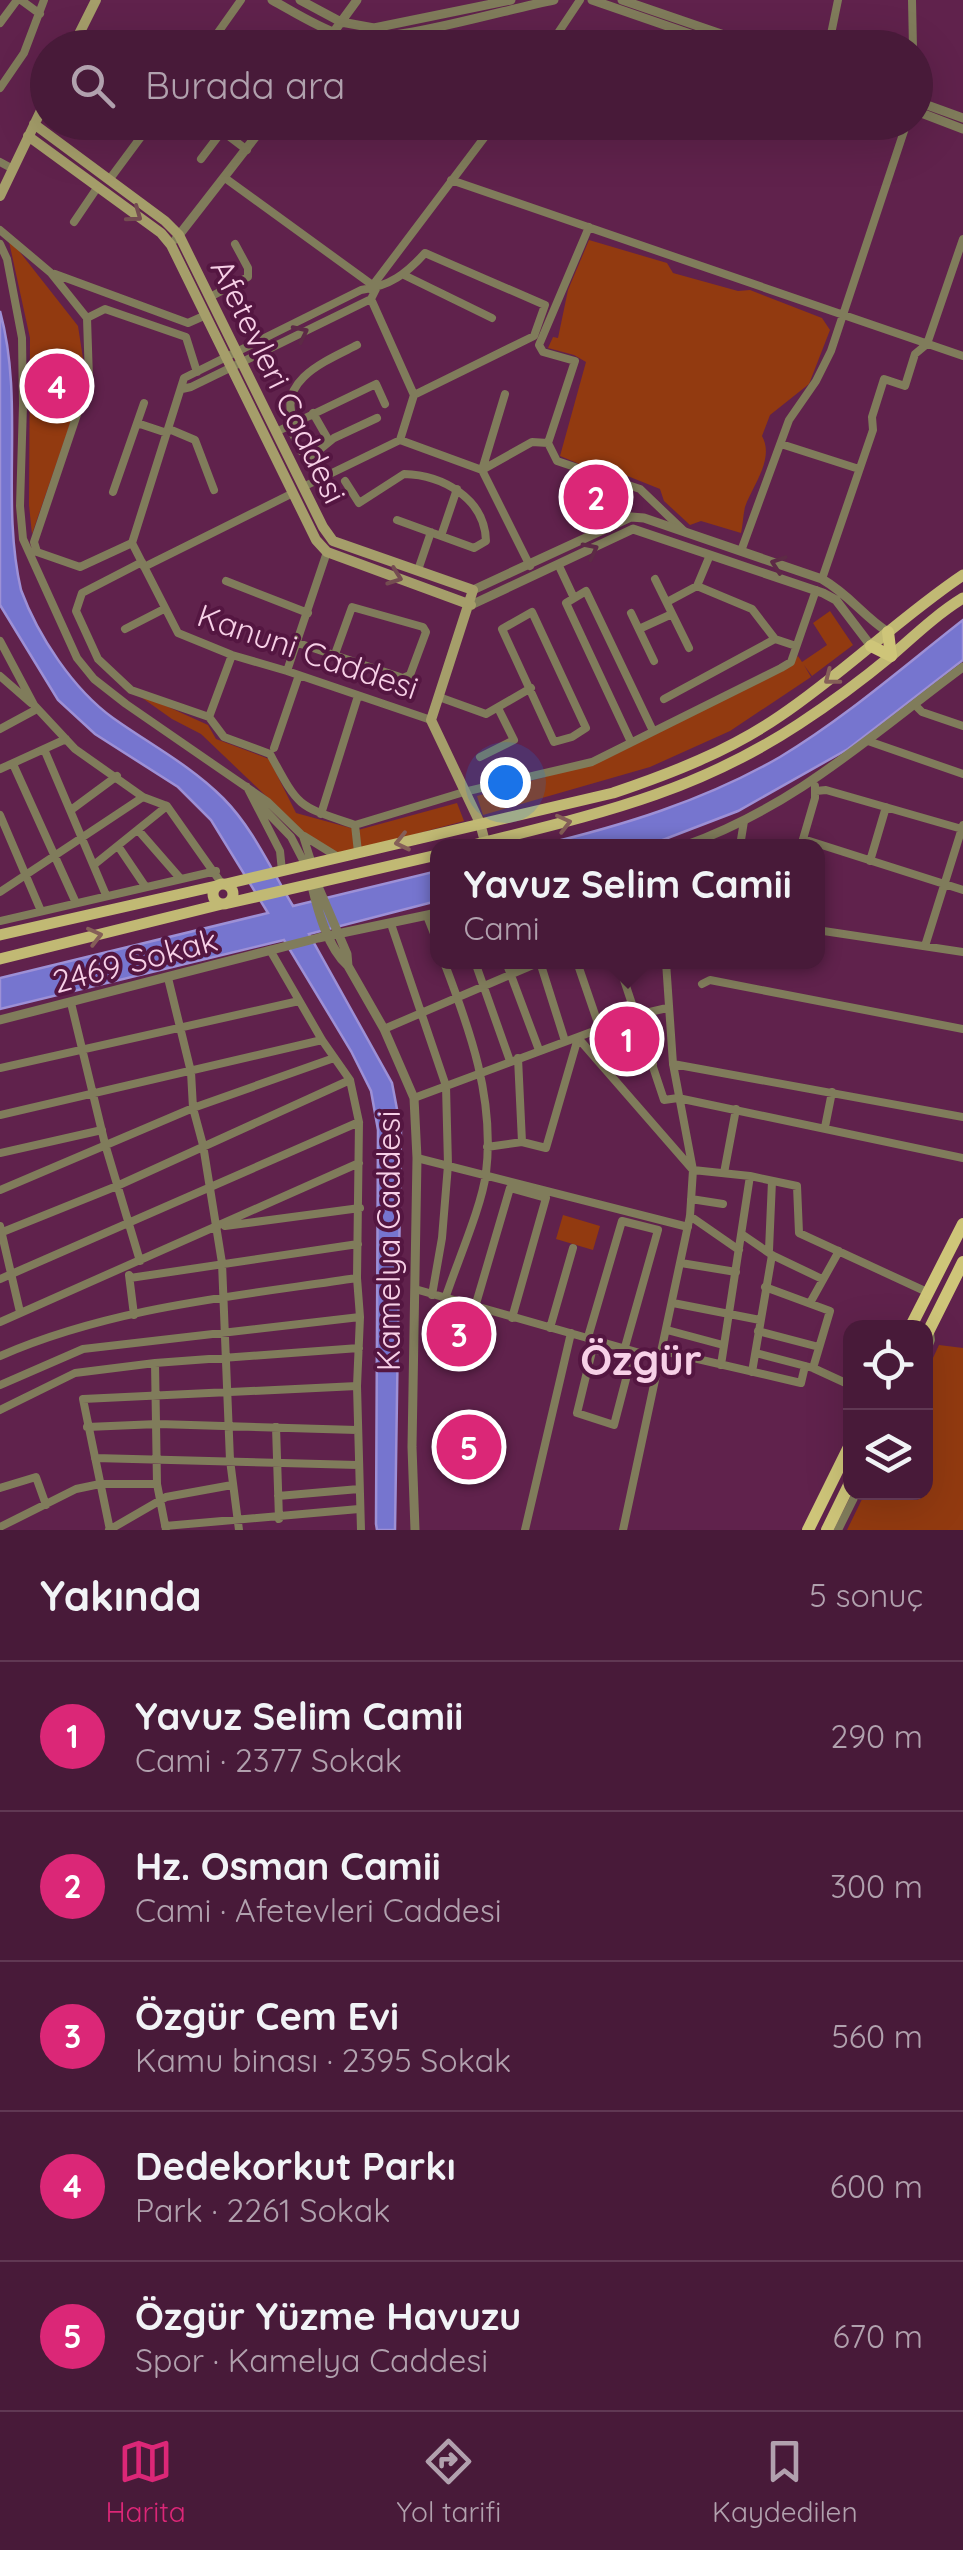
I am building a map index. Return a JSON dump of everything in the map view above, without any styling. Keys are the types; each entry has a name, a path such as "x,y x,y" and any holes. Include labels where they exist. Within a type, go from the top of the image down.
{"highway":[{"path":"888,632 891,656"},
{"path":"871,646 891,656"},
{"path":"914,1320 963,1224"},
{"path":"933,1320 963,1262"},
{"path":"808,1530 843,1458"},
{"path":"827,1530 843,1497"}],"main road":[{"path":"81,30 96,0"},
{"path":"0,196 30,132"},
{"name":"Afetevleri Caddesi","path":"33,140 171,245 206,316 276,432 316,540 326,552 471,605"},
{"name":"Afetevleri Caddesi","path":"56,140 179,235 210,298 234,360 298,490 333,541 474,590"},
{"path":"0,936 614,793 716,753 780,716 963,575"},
{"path":"431,720 474,590"},
{"path":"497,839 615,810 675,790 733,763 798,725 963,598"},
{"name":"Kanuni Caddesi","path":"431,720 484,839"},
{"path":"0,959 246,899 316,889 430,856"},
{"path":"309,865 302,878 316,889"},
{"path":"224,881 233,891 225,904"}],"street":[{"path":"0,23 19,0 40,14"},
{"path":"33,30 44,0"},
{"path":"220,30 241,0"},
{"path":"272,0 330,30"},
{"path":"300,0 341,22 374,28 512,0"},
{"path":"335,30 357,0"},
{"path":"417,30 554,0"},
{"path":"560,30 580,0"},
{"path":"592,0 678,30"},
{"path":"622,0 710,30"},
{"path":"832,30 838,0"},
{"path":"912,0 913,30"},
{"path":"0,88 30,38"},
{"path":"933,107 963,118"},
{"path":"933,118 963,129"},
{"path":"110,180 139,140"},
{"path":"201,159 215,140"},
{"path":"234,140 247,150"},
{"path":"171,245 254,140"},
{"path":"372,290 482,140"},
{"path":"741,551 793,412 827,362 901,140"},
{"path":"0,162 13,169"},
{"path":"224,178 372,290 414,394 400,440"},
{"path":"451,180 963,356"},
{"path":"74,222 97,188"},
{"path":"543,352 539,345 588,227"},
{"path":"0,230 51,273 87,318 89,379 34,542 37,552 80,567 91,586"},
{"path":"822,579 884,379 905,386 916,354 927,344 963,239"},
{"path":"0,244 7,259 22,338 23,539 77,658 94,680 268,802 303,836 338,858"},
{"path":"210,298 242,282 249,274 235,244"},
{"path":"182,389 404,276 425,253 544,304 534,336 414,394"},
{"path":"51,273 188,322 206,316"},
{"path":"404,276 492,318"},
{"path":"87,318 105,309 186,337"},
{"path":"188,322 186,337 197,372"},
{"path":"521,342 575,361 548,443 557,461 640,489 685,532"},
{"path":"357,345 313,368 301,379 290,400 292,424 301,451 314,456 330,441 377,418"},
{"path":"80,567 132,543 184,378 234,360"},
{"path":"276,432 376,384 385,404"},
{"path":"482,470 505,394"},
{"path":"113,492 144,403"},
{"path":"313,413 330,441"},
{"path":"137,423 195,440 214,490"},
{"path":"530,566 482,470 400,440 91,586 82,593 76,611 98,659 130,690 209,717 224,737 270,754 294,798 304,807 354,826 464,792 592,762 780,668 790,662 816,590"},
{"path":"482,470 532,442 548,443"},
{"path":"780,444 859,469"},
{"path":"346,480 359,503 404,474 457,489 471,500 486,541 474,548 397,520"},
{"path":"441,536 457,489"},
{"path":"474,590 630,517 644,518 822,579 848,594 888,632"},
{"path":"471,605 633,530 816,590 836,600 871,646"},
{"path":"418,570 431,532"},
{"name":"Kanuni Caddesi","path":"132,543 178,634 232,656 287,670 431,720"},
{"path":"287,670 326,552"},
{"path":"667,602 697,586 710,555"},
{"path":"560,566 574,598"},
{"path":"655,579 689,648"},
{"path":"226,581 308,613"},
{"path":"697,586 752,609 775,638 796,646"},
{"path":"631,742 566,603 586,590 653,731"},
{"path":"298,642 403,678 410,676 426,632 423,627 352,606 335,654"},
{"path":"125,630 164,610"},
{"path":"532,612 586,728 554,742 531,688 502,629 532,612"},
{"path":"631,614 654,661"},
{"path":"639,630 672,614"},
{"path":"664,699 775,638"},
{"path":"0,641 36,707"},
{"path":"209,717 232,656"},
{"path":"701,839 815,787 963,667"},
{"path":"274,748 300,675"},
{"path":"0,676 75,749 143,797 167,806 224,881"},
{"path":"439,697 486,714 531,688"},
{"path":"321,814 358,696"},
{"path":"914,704 922,712 963,726"},
{"path":"2,725 36,707"},
{"path":"480,757 514,740 498,708"},
{"path":"0,769 66,739"},
{"path":"868,741 963,774"},
{"path":"44,749 106,895"},
{"path":"14,764 76,903"},
{"path":"71,810 117,776"},
{"path":"246,787 280,850 282,872"},
{"path":"815,787 962,827 925,946"},
{"path":"803,839 815,787"},
{"path":"0,892 143,797"},
{"path":"260,798 262,808 292,837 309,865"},
{"path":"94,864 167,806"},
{"path":"870,861 886,807"},
{"path":"0,815 41,912"},
{"path":"741,839 744,821"},
{"path":"354,826 358,852"},
{"path":"138,830 179,877"},
{"path":"303,836 309,865"},
{"path":"118,846 145,886"},
{"path":"825,849 963,890"},
{"path":"1,918 41,912 179,877 224,881"},
{"name":"Kamelya Caddesi","path":"316,889 340,958 384,1030 414,1098 415,1530"},
{"name":"2469 Sokak","path":"0,1020 330,934 430,914"},
{"path":"391,924 446,1086 448,1165 432,1295"},
{"path":"825,931 963,952"},
{"path":"270,950 350,1080 359,1122 357,1430 361,1530"},
{"path":"444,1299 486,1177 487,1148 482,1072 447,969"},
{"path":"478,969 514,1059 522,1142"},
{"path":"510,969 539,1050"},
{"path":"384,1030 522,969"},
{"path":"542,969 565,1041"},
{"path":"579,969 619,1070 653,1064"},
{"path":"621,969 664,1100 678,1098 963,1158"},
{"path":"623,1530 690,1216 693,1170 673,1064 666,969"},
{"path":"168,978 191,1072 193,1108 222,1263 230,1460 239,1526"},
{"path":"702,984 710,980 963,1029"},
{"path":"0,1068 299,1001"},
{"path":"71,1003 104,1144 140,1261"},
{"path":"414,1098 637,1015 668,1008"},
{"path":"487,1148 522,1142 546,1148 578,1038"},
{"path":"578,1038 693,1170 797,1186 799,1233 928,1292"},
{"path":"0,1115 322,1040"},
{"path":"0,1190 193,1108 334,1058"},
{"path":"673,1064 963,1118"},
{"path":"20,1312 0,1231 117,1186 350,1080"},
{"path":"826,1127 832,1092"},
{"path":"724,1173 736,1110"},
{"path":"0,1278 359,1122"},
{"path":"0,1153 102,1130"},
{"path":"417,1158 688,1228"},
{"path":"0,1322 358,1163"},
{"path":"721,1364 750,1176"},
{"path":"752,1372 771,1252 772,1181"},
{"path":"475,1307 510,1188 546,1198 512,1318"},
{"path":"691,1199 723,1204"},
{"path":"216,1227 360,1208"},
{"path":"690,1216 738,1250"},
{"path":"416,1289 571,1333 592,1342 630,1360 614,1425 577,1413 592,1342 622,1221 658,1230 625,1347"},
{"path":"743,1235 822,1279"},
{"path":"130,1278 358,1244"},
{"path":"550,1328 573,1248"},
{"path":"810,1303 838,1251"},
{"path":"681,1263 736,1272"},
{"path":"126,1266 134,1315"},
{"path":"0,1356 67,1328 357,1278"},
{"path":"592,1342 721,1364 801,1383 819,1347 830,1311 765,1287"},
{"path":"673,1303 728,1315 819,1347"},
{"path":"0,1385 84,1350 360,1318"},
{"path":"667,1330 723,1345"},
{"path":"524,1530 571,1333"},
{"path":"0,1410 75,1373 359,1348"},
{"path":"756,1354 809,1367 843,1383"},
{"path":"155,1363 157,1484 166,1528 239,1526 360,1509"},
{"path":"232,1486 166,1496 109,1530 82,1399 357,1386"},
{"path":"88,1427 158,1424 357,1430"},
{"path":"276,1427 279,1518"},
{"path":"95,1458 358,1465"},
{"path":"0,1488 36,1478 46,1504"},
{"path":"2,1526 76,1490 100,1484 157,1484"},
{"path":"278,1496 359,1490"},
{"path":"838,1530 853,1500"}],"shaded area":[{"path":"8,237 78,326 86,378 32,534 30,338"},
{"path":"589,240 667,263 673,273 738,291 750,290 822,318 830,330 809,384 770,415 762,436 764,463 745,507 741,533 701,521 690,525 664,501 660,489 615,471 606,475 560,456 586,362 548,348 553,337 558,338 568,290"},
{"path":"0,311 11,380 12,521 21,590 47,643 71,677 113,718 184,765 223,798 253,836 293,906 430,873 430,903 309,934 392,1083 401,1130 395,1530 377,1530 376,1524 378,1130 371,1091 284,940 0,1009 0,978 268,913 211,820 178,787 95,734 58,700 0,605"},
{"path":"830,611 853,645 812,676 804,665 811,677 730,731 650,767 483,815 477,796 598,762 790,665 798,656 802,662 827,645 813,623"},
{"path":"963,620 963,660 848,749 738,811 665,839 565,839 662,810 722,787 780,757 873,692"},
{"path":"131,690 208,725 216,739 269,759 296,813 358,830 457,803 464,821 330,857 201,734"},
{"path":"563,1215 600,1226 593,1250 556,1239"},
{"path":"939,1345 963,1348 963,1530 847,1530 862,1500 933,1500 933,1358"}],"place":[{"name":"Dedekorkut Parkı","path":"57,386"},
{"name":"Hz. Osman Camii","path":"596,497"},
{"name":"Yavuz Selim Camii","path":"627,1039"},
{"name":"Özgür Cem Evi","path":"459,1334"},
{"name":"Özgür Yüzme Havuzu","path":"469,1447"}],"district":[{"name":"Özgür","path":"641,1359"}]}
